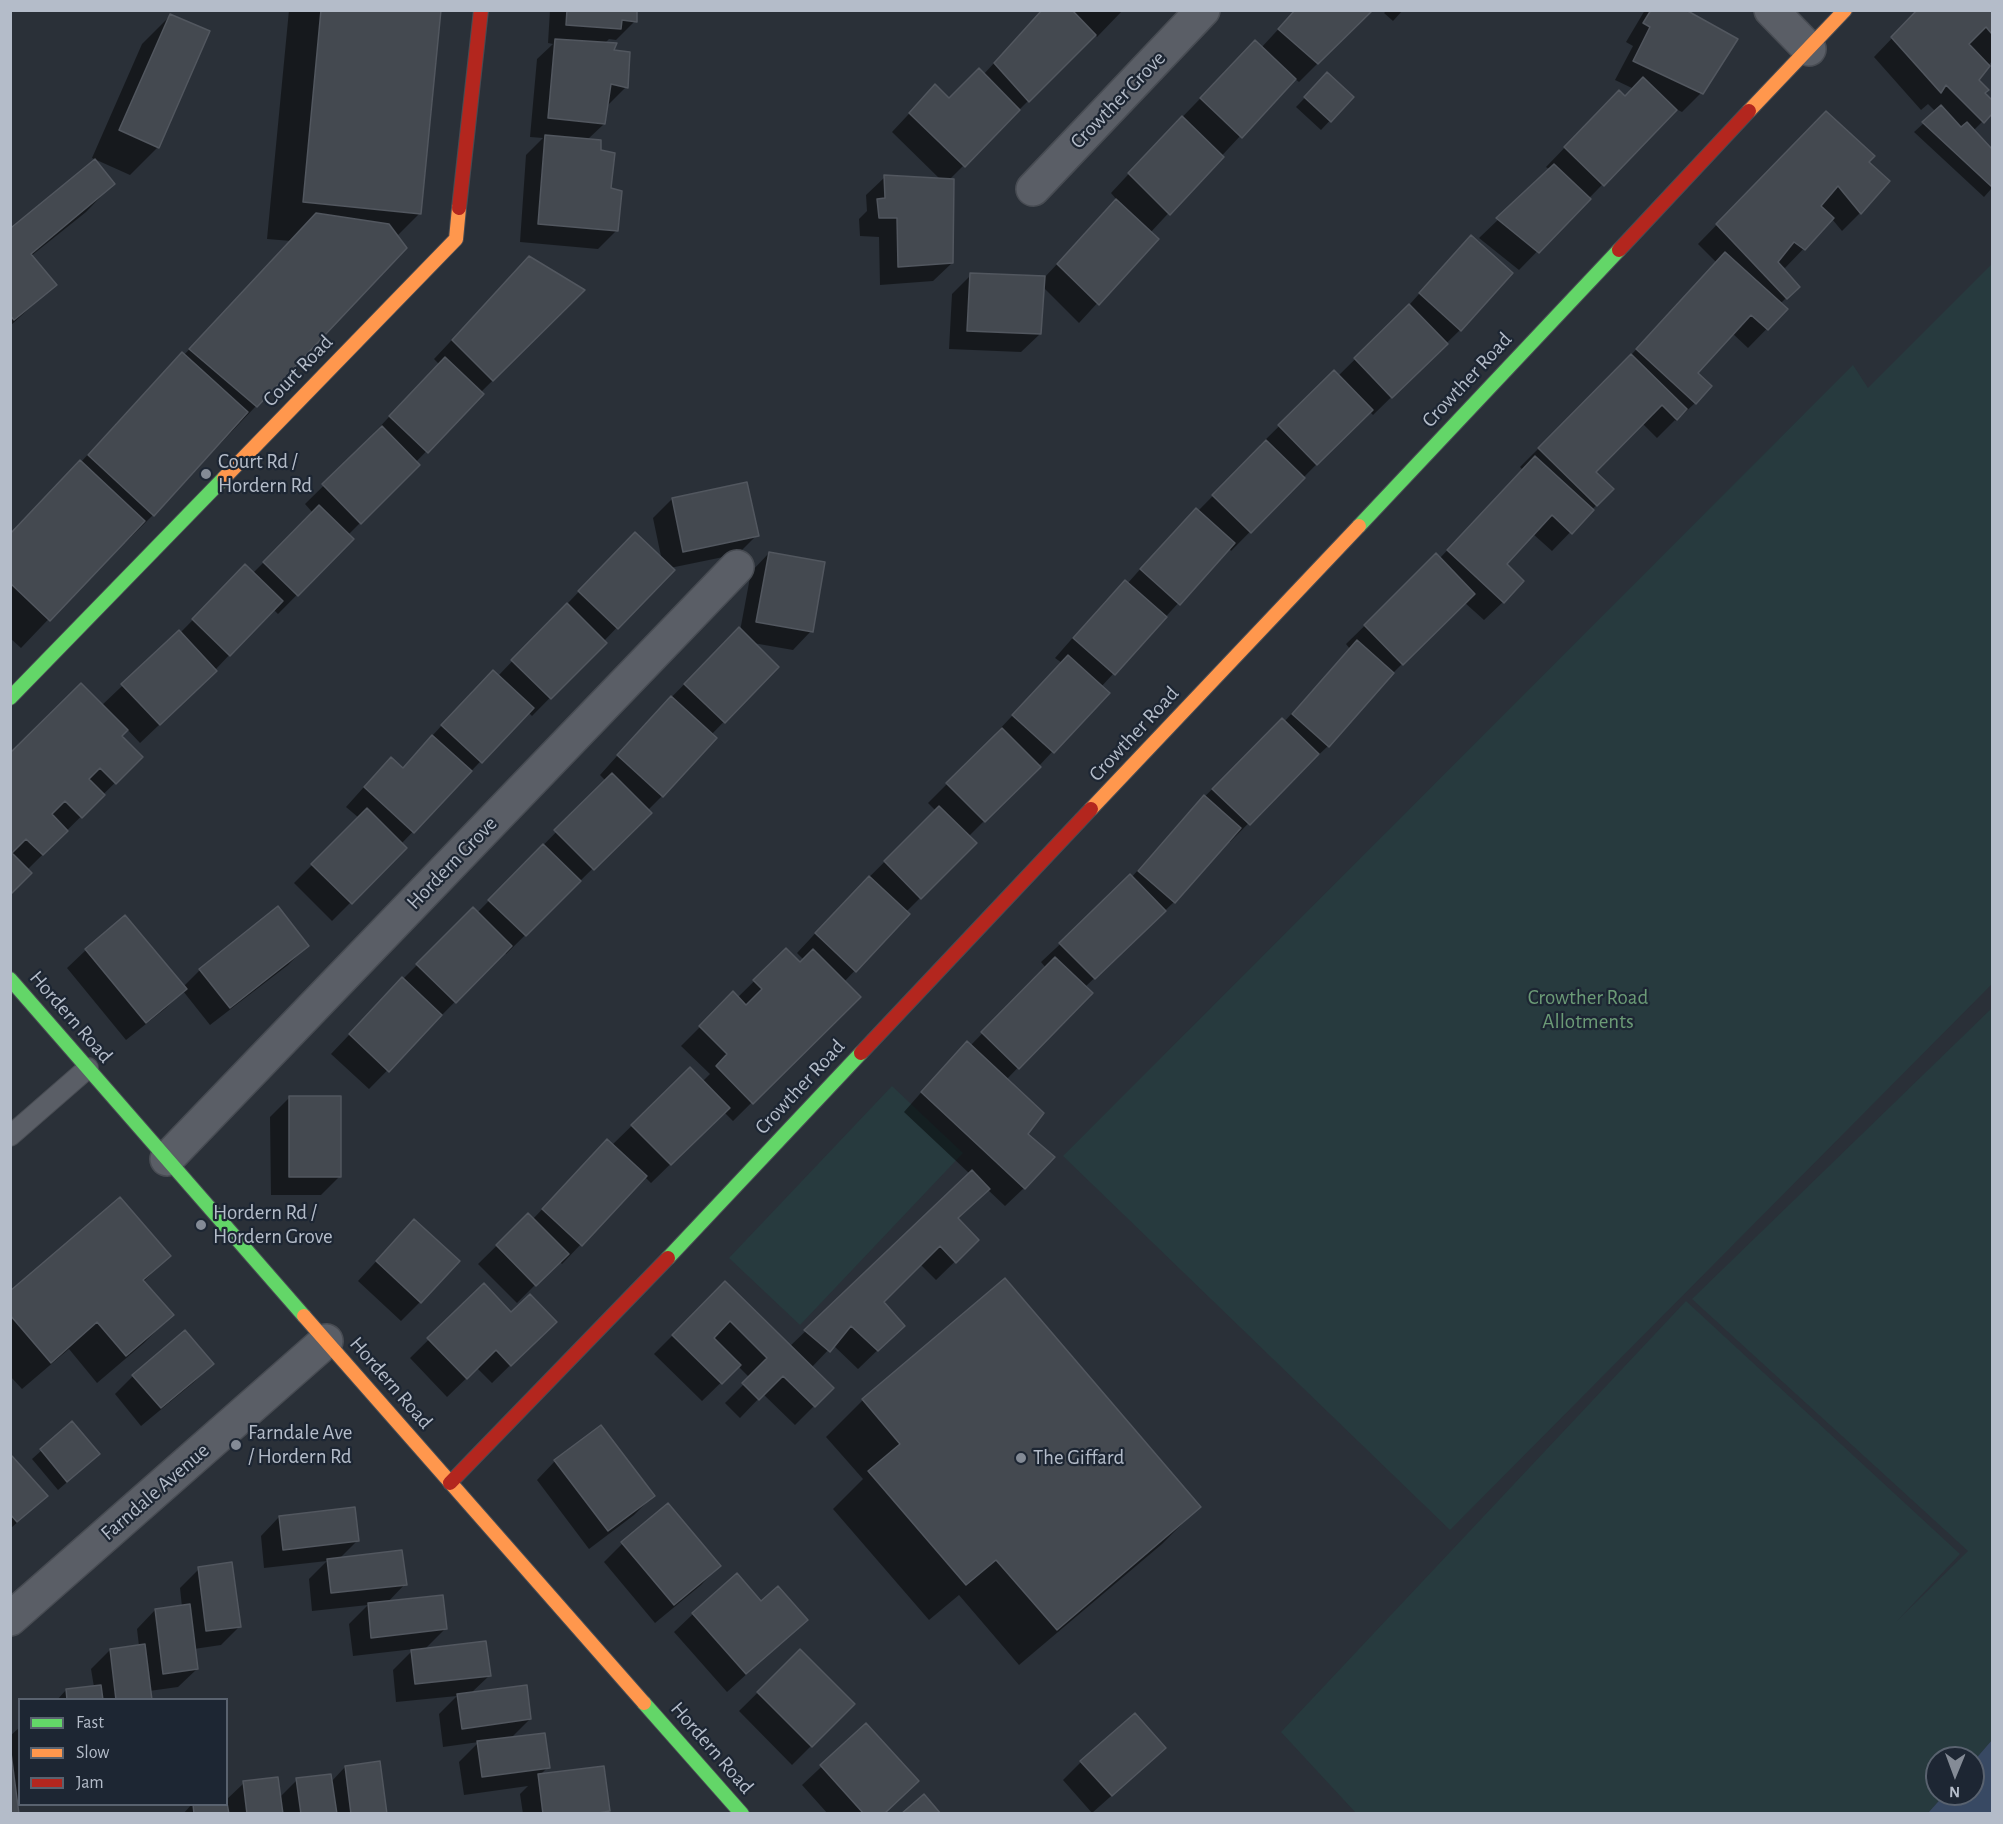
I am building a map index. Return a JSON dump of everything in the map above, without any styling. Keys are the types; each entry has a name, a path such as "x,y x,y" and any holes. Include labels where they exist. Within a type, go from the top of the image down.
{"street":[{"name":"Court Road","path":"10,698 456,239 481,10"},
{"name":"Crowther Grove","path":"1033,189 1203,10"},
{"path":"1771,10 1809,49"},
{"name":"Crowther Road","path":"450,1483 670,1256 1845,10"},
{"name":"Hordern Grove","path":"167,1160 737,567"},
{"name":"Hordern Road","path":"10,979 742,1814"},
{"name":"Farndale Avenue","path":"10,1619 326,1341"}],"lane":[{"path":"10,1136 88,1068"}],"green space":[{"name":"Crowther Road Allotments","path":"1992,264 1992,984 1450,1530 1063,1156 1853,365 1868,388"},
{"path":"1992,1008 1992,1740 1985,1748 1985,1746 1925,1746 1925,1806 1934,1806 1928,1813 1356,1813 1281,1732 1686,1301 1960,1554 1897,1621 1968,1551 1692,1299"},
{"path":"892,1086 963,1153 800,1325 729,1258"}],"water":[{"path":"1992,1740 1992,1813 1928,1813 1934,1806 1985,1806 1985,1748"}],"building":[{"path":"321,10 441,10 421,214 303,202"},
{"path":"567,10 637,10 637,22 622,20 621,29 566,25"},
{"path":"1042,10 1072,10 1096,35 1029,102 994,63"},
{"path":"1295,10 1373,10 1318,64 1278,29"},
{"path":"1651,10 1686,10 1738,39 1703,94 1633,61 1650,27 1643,23"},
{"path":"1917,10 1992,10 1992,34 1986,27 1969,44 1990,66 1979,80 1989,90 1985,93 1992,100 1992,114 1984,123 1946,85 1941,93 1891,37"},
{"path":"170,14 210,31 159,148 119,130"},
{"path":"555,39 617,43 614,50 630,52 628,88 611,84 605,124 548,118"},
{"path":"1255,40 1296,79 1242,138 1200,98"},
{"path":"979,68 1020,110 965,167 909,113 935,84 949,98"},
{"path":"1327,72 1354,97 1331,122 1304,97"},
{"path":"1643,77 1677,110 1604,186 1564,147 1619,90 1625,96"},
{"path":"1941,105 1961,127 1967,122 1992,149 1992,187 1922,122"},
{"path":"1826,111 1875,156 1869,162 1890,181 1861,214 1838,186 1821,206 1834,218 1805,250 1794,242 1778,262 1800,287 1787,299 1716,224"},
{"path":"1182,116 1224,157 1170,215 1128,173"},
{"path":"545,135 601,140 601,150 615,153 611,188 622,191 618,231 538,224"},
{"path":"95,159 115,184 31,254 57,285 14,320 10,315 10,226 12,227"},
{"path":"1554,164 1591,199 1539,253 1496,218"},
{"path":"884,175 954,179 953,263 898,267 897,218 879,218 877,199 885,198"},
{"path":"1116,199 1159,239 1099,305 1057,264"},
{"path":"316,213 389,224 407,248 257,407 189,349"},
{"path":"1471,235 1513,273 1461,331 1419,293"},
{"path":"1725,252 1788,309 1768,330 1751,315 1698,373 1712,386 1696,404 1636,349"},
{"path":"529,256 585,290 493,381 452,340"},
{"path":"970,273 1045,276 1041,334 967,331"},
{"path":"1409,304 1448,344 1392,398 1354,358"},
{"path":"182,352 248,412 154,516 88,455"},
{"path":"1631,354 1687,409 1677,420 1662,405 1596,472 1614,489 1597,506 1538,448"},
{"path":"445,357 484,394 428,453 389,416"},
{"path":"1334,370 1373,410 1317,465 1278,425"},
{"path":"382,426 420,465 361,524 322,484"},
{"path":"1266,440 1305,478 1251,533 1212,495"},
{"path":"1535,456 1594,510 1572,534 1552,515 1507,564 1524,581 1504,603 1447,550"},
{"path":"80,460 145,521 50,621 10,583 10,534"},
{"path":"747,482 759,536 683,552 672,498"},
{"path":"319,505 354,539 298,596 263,562"},
{"path":"1196,508 1235,543 1180,605 1140,569"},
{"path":"635,532 675,570 618,629 578,591"},
{"path":"769,552 825,562 813,632 756,622"},
{"path":"1436,553 1475,594 1403,665 1364,625"},
{"path":"245,564 283,601 230,656 192,619"},
{"path":"1125,580 1167,617 1115,675 1073,638"},
{"path":"567,603 607,643 551,699 511,660"},
{"path":"739,627 779,667 725,723 684,684"},
{"path":"179,630 217,671 160,725 121,684"},
{"path":"1357,640 1394,673 1329,747 1292,714"},
{"path":"1068,655 1110,693 1054,753 1012,715"},
{"path":"493,670 534,708 482,763 441,725"},
{"path":"81,683 128,730 122,736 143,757 116,784 100,768 89,779 105,795 82,818 65,801 52,814 68,831 43,855 26,839 12,853 32,873 10,895 10,753"},
{"path":"671,696 717,738 663,797 617,755"},
{"path":"1282,718 1319,754 1250,825 1212,789"},
{"path":"1002,728 1041,767 985,822 946,783"},
{"path":"432,735 472,771 414,833 364,787 391,757 403,768"},
{"path":"612,773 652,813 594,870 554,830"},
{"path":"1204,795 1241,828 1175,903 1138,871"},
{"path":"939,806 977,843 921,899 884,861"},
{"path":"367,808 407,848 352,904 311,864"},
{"path":"543,844 581,881 526,936 488,900"},
{"path":"1130,874 1166,911 1095,979 1059,943"},
{"path":"869,876 910,914 856,972 815,933"},
{"path":"278,906 309,946 230,1008 199,969"},
{"path":"473,907 512,946 456,1003 416,964"},
{"path":"125,915 187,989 146,1023 85,949"},
{"path":"786,948 800,962 813,949 861,997 753,1104 716,1066 727,1054 699,1026 733,991 746,1005 762,989 753,980"},
{"path":"1055,957 1093,993 1019,1069 981,1032"},
{"path":"402,977 442,1015 389,1072 349,1034"},
{"path":"967,1041 1044,1113 1028,1134 1055,1157 1025,1189 921,1092"},
{"path":"690,1067 730,1108 671,1165 631,1125"},
{"path":"289,1096 341,1096 341,1177 289,1177"},
{"path":"607,1139 647,1176 582,1246 542,1209"},
{"path":"972,1170 990,1189 958,1218 979,1240 956,1263 940,1246 884,1302 905,1326 878,1351 851,1326 830,1352 804,1330"},
{"path":"120,1197 171,1256 143,1280 174,1315 126,1356 97,1322 51,1363 10,1315 10,1291"},
{"path":"528,1213 569,1254 536,1286 496,1245"},
{"path":"414,1219 460,1261 421,1303 376,1261"},
{"name":"The Giffard","path":"1005,1278 1201,1507 1057,1630 996,1560 966,1585 868,1471 900,1444 862,1399"},
{"path":"725,1281 834,1388 815,1407 783,1376 759,1400 742,1383 767,1358 730,1321 714,1338 741,1365 722,1384 672,1335"},
{"path":"484,1283 511,1312 530,1294 557,1322 511,1366 496,1350 467,1379 427,1338"},
{"path":"185,1330 214,1364 161,1408 132,1375"},
{"path":"72,1421 100,1454 67,1482 40,1449"},
{"path":"601,1425 655,1496 608,1531 554,1460"},
{"path":"12,1456 48,1496 17,1522 10,1514 10,1457"},
{"path":"668,1503 721,1566 674,1605 621,1542"},
{"path":"355,1507 359,1541 283,1550 279,1516"},
{"path":"402,1550 407,1585 331,1593 327,1559"},
{"path":"232,1562 241,1627 206,1631 198,1567"},
{"path":"737,1573 761,1601 778,1586 808,1620 746,1674 692,1613"},
{"path":"443,1595 447,1629 371,1638 368,1603"},
{"path":"190,1604 198,1669 163,1674 155,1609"},
{"path":"486,1641 491,1676 415,1684 411,1650"},
{"path":"145,1644 152,1698 116,1698 110,1649"},
{"path":"800,1649 855,1704 812,1747 757,1692"},
{"path":"101,1685 103,1698 67,1698 66,1689"},
{"path":"527,1685 531,1719 462,1729 457,1694"},
{"path":"1135,1713 1166,1748 1112,1796 1080,1761"},
{"path":"866,1723 919,1781 884,1814 864,1814 820,1765"},
{"path":"545,1733 550,1768 482,1777 477,1741"},
{"path":"11,1753 19,1814 10,1814"},
{"path":"380,1761 387,1814 351,1814 345,1766"},
{"path":"604,1766 610,1811 592,1814 543,1814 538,1774"},
{"path":"331,1774 337,1814 301,1814 296,1778"},
{"path":"278,1777 283,1814 247,1814 243,1781"},
{"path":"924,1794 941,1814 901,1814"},
{"path":"193,1806 228,1806 229,1814 194,1814"}],"traffic: fast":[{"path":"1359,526 1619,250"},
{"path":"10,698 224,478"},
{"path":"10,979 304,1316"},
{"path":"668,1258 861,1053"},
{"path":"644,1703 742,1814"}],"traffic: slow":[{"path":"1749,111 1845,10"},
{"path":"224,478 456,239 459,208"},
{"path":"1091,809 1359,526"},
{"path":"304,1316 644,1703"}],"traffic: jam":[{"path":"459,208 481,10"},
{"path":"1619,250 1749,111"},
{"path":"861,1053 1091,809"},
{"path":"450,1483 668,1258"}],"place":[{"name":"Court Rd / Hordern Rd","path":"206,474"},
{"name":"Hordern Rd / Hordern Grove","path":"201,1225"},
{"name":"Farndale Ave / Hordern Rd","path":"236,1445"},
{"name":"The Giffard","path":"1021,1458"}]}
